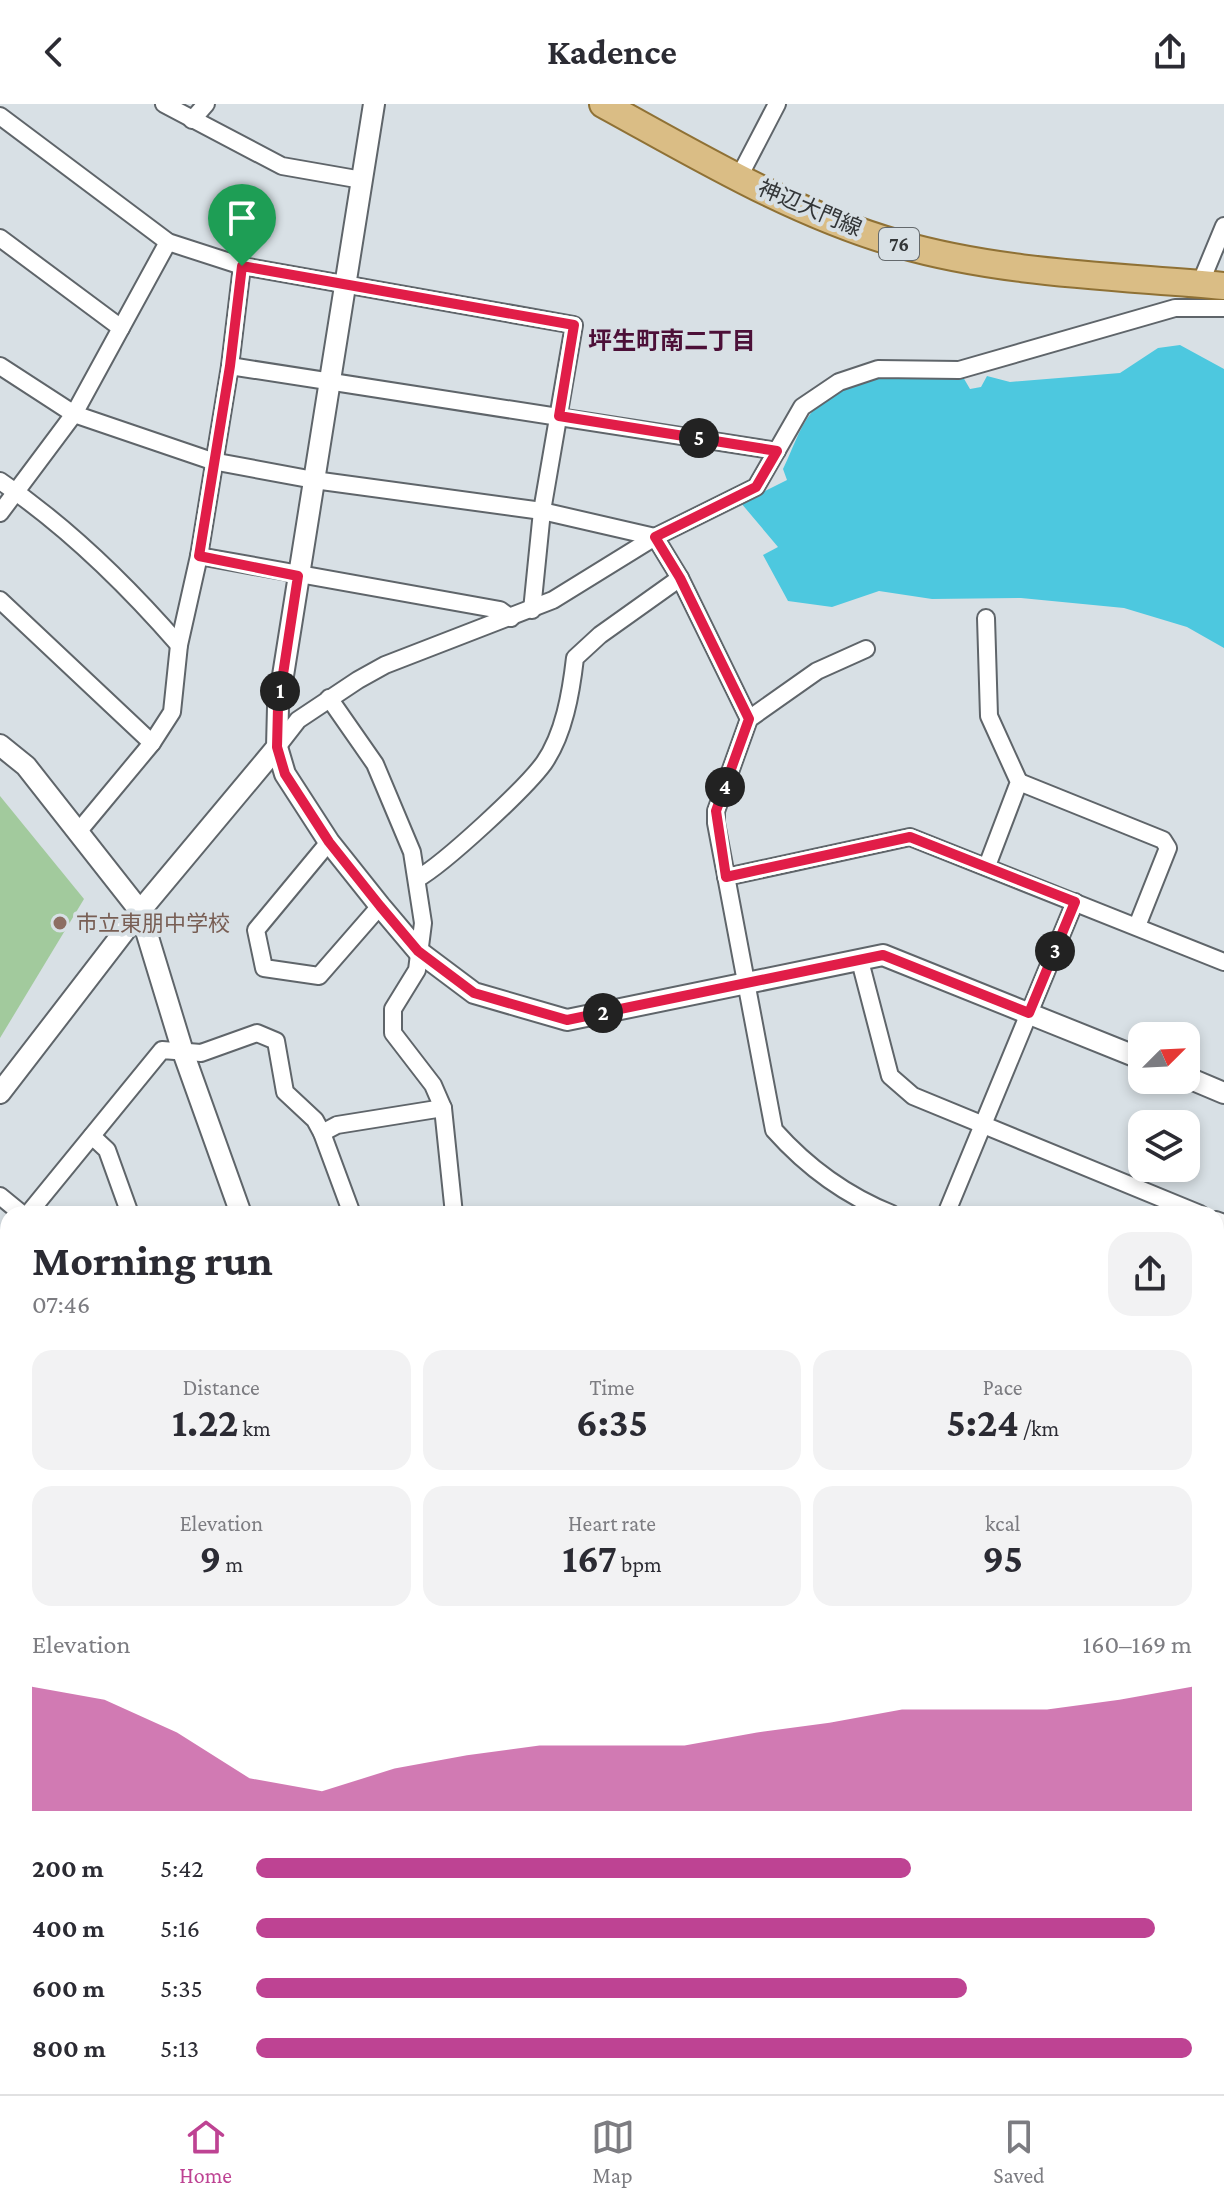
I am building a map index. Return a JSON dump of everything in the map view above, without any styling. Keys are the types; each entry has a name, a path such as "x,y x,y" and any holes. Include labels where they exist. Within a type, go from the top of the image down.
{"main road":[{"name":"神辺大門線","path":"603,104 784,200 899,244 1013,266 1212,285"}],"street":[{"path":"164,104 282,166 362,180"},
{"path":"192,120 206,104"},
{"path":"374,104 327,382 278,707 277,747 285,774 329,842 418,951 474,993 567,1020 883,955 1128,1053"},
{"path":"739,177 777,104"},
{"path":"0,116 168,242 242,266 574,325 542,511 532,610"},
{"path":"1212,285 1224,226"},
{"path":"0,238 121,328"},
{"path":"0,513 74,414 168,242"},
{"path":"78,832 152,743 172,712 179,645 199,556 212,461 230,366 242,266"},
{"path":"0,1093 140,911 298,720 329,698 385,665 532,610 655,537 756,487 802,407 839,382 878,369 959,370 1175,308 1224,308"},
{"path":"0,366 74,414 212,461 314,480 542,511 655,537 680,578 749,719"},
{"path":"230,366 777,451"},
{"path":"0,481 88,548 132,591 179,645"},
{"path":"199,556 500,610 511,618"},
{"path":"417,879 466,838 544,762 571,696 575,658 600,635 680,578"},
{"path":"0,600 152,743"},
{"path":"986,618 989,716 1019,782 1163,840 1168,848 1137,926"},
{"path":"866,649 817,671 749,719 716,811 774,1130 855,1199 872,1206"},
{"path":"329,698 375,764 399,815 417,879 423,923 417,970 393,1009 393,1033 433,1085 443,1108 453,1206"},
{"path":"0,745 26,766 140,911 183,1052 238,1206"},
{"path":"987,866 1019,782"},
{"path":"726,877 910,837 1224,962"},
{"path":"329,842 256,930 264,968 319,976 380,906"},
{"path":"949,1206 1075,902"},
{"path":"860,961 890,1076 913,1096 1180,1206"},
{"path":"32,1206 162,1050 201,1053 257,1033 276,1041 285,1092 315,1120 349,1206"},
{"path":"1200,1083 1224,1093"},
{"path":"322,1133 337,1125 443,1108"},
{"path":"92,1136 107,1150 127,1206"}],"green space":[{"path":"0,796 84,899 0,1038"}],"water":[{"path":"1180,345 1224,369 1224,648 1187,627 1124,608 1021,598 932,599 879,591 832,607 788,601 763,555 778,547 741,503 787,480 783,469 799,433 825,398 842,388 881,378 963,377 970,389 981,387 987,376 1010,382 1120,373 1158,348"}],"place":[{"name":"市立東朋中学校","path":"60,923"}],"district":[{"name":"坪生町南二丁目","path":"672,340"}],"route":[{"path":"242,266 574,325 559,416 777,451 756,487 712,506 655,537 680,578 749,719 716,811 726,877 910,837 1075,902 1029,1013 883,955 567,1020 551,1018 474,993 418,951 329,842 285,774 277,747 278,707 298,576 199,556 212,461 230,366 242,266"}]}
